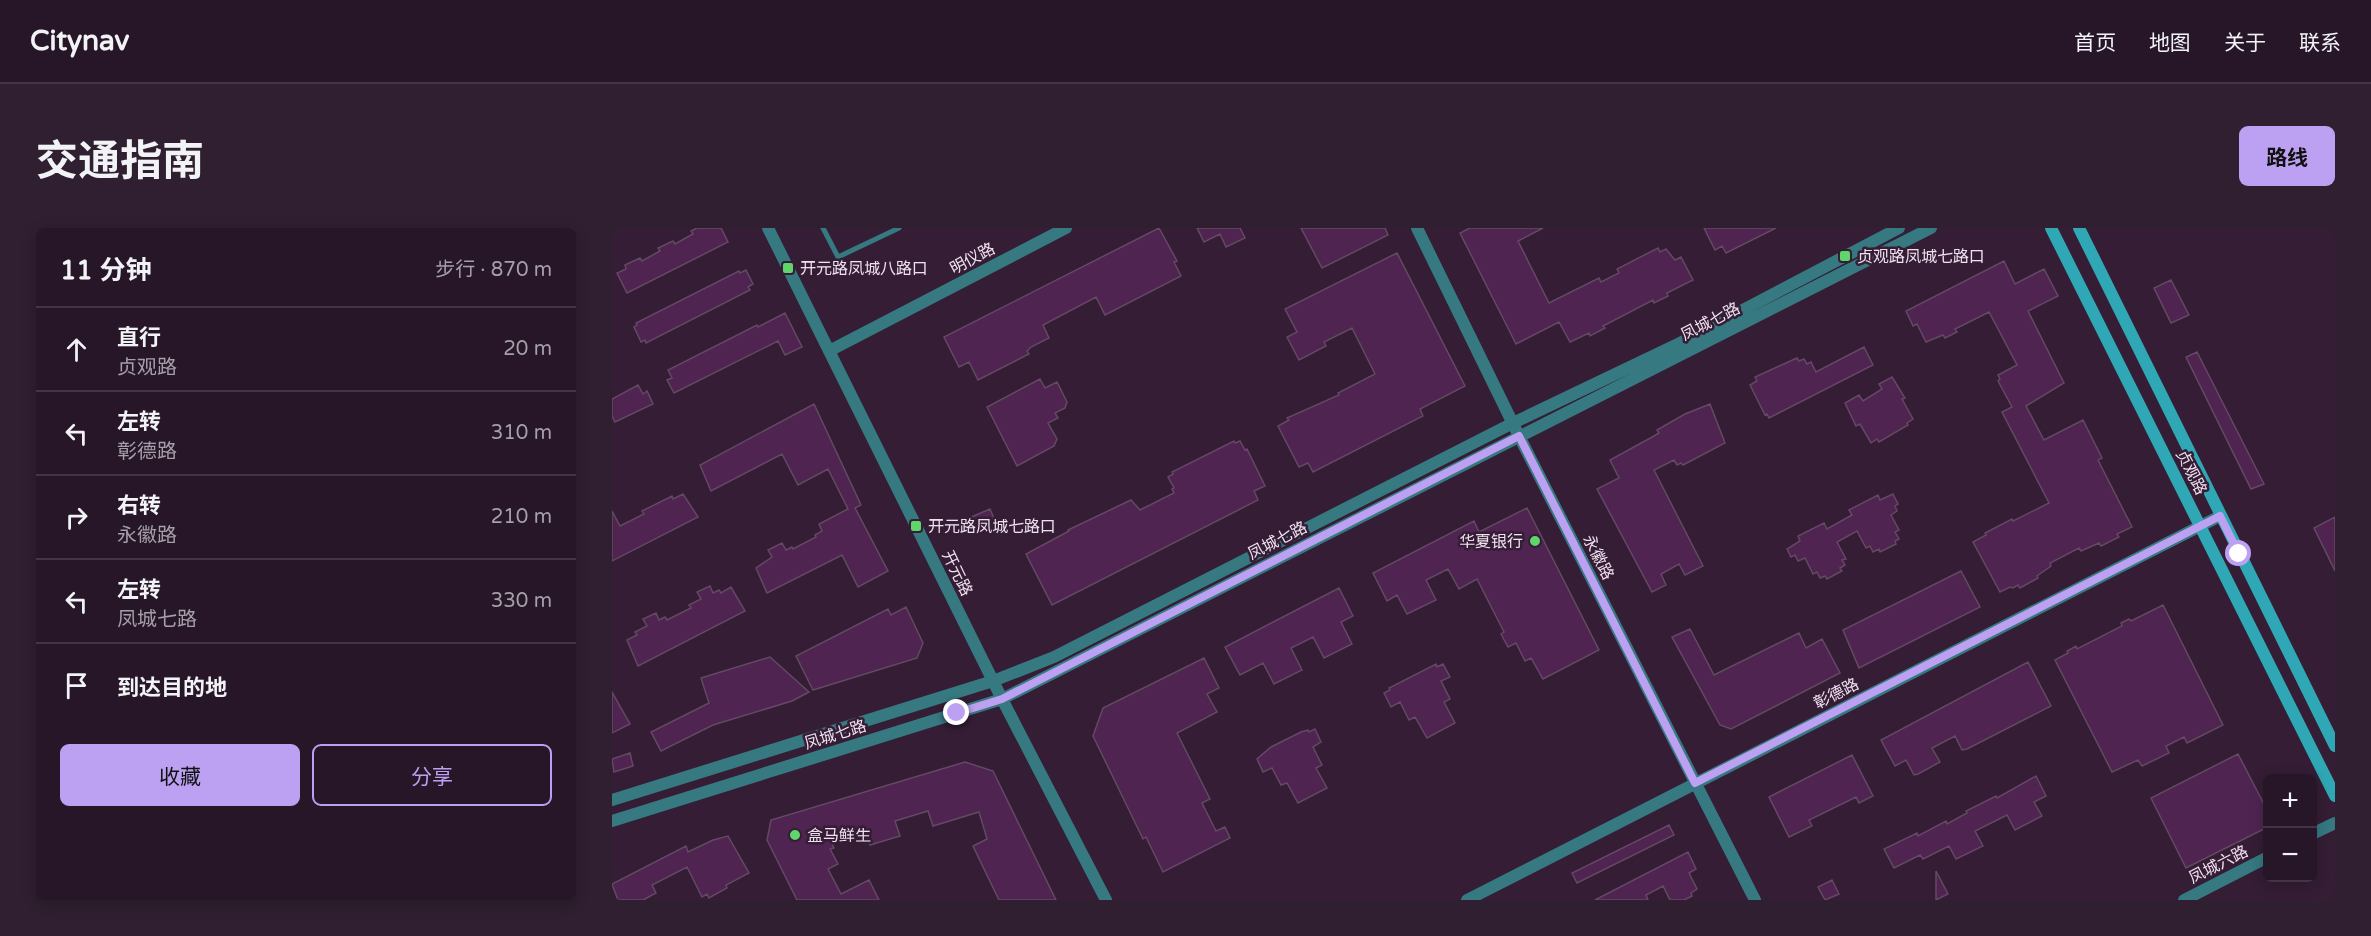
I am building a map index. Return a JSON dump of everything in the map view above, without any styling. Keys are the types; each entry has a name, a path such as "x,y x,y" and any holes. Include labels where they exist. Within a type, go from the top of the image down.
{"main road":[{"name":"贞观路","path":"2050,228 2335,796"},
{"name":"贞观路","path":"2079,228 2335,746"}],"street":[{"name":"开元路","path":"768,228 1002,699 1106,900"},
{"name":"明仪路","path":"829,351 1066,228"},
{"name":"永徽路","path":"1417,228 1519,436 1755,900"},
{"name":"凤城七路","path":"612,800 993,681 1054,657 1513,423 1676,345 1899,228"},
{"name":"凤城七路","path":"612,820 1002,699 1931,228"},
{"name":"彰德路","path":"1467,900 2220,516"},
{"path":"2317,832 2335,823"},
{"name":"凤城六路","path":"2184,900 2263,860"}],"lane":[{"path":"823,228 838,257 899,228"}],"building":[{"path":"697,228 721,228 728,242 627,293 617,273 626,269 625,265 640,258 642,261 660,251 658,248 673,241 675,244 693,234 691,231"},
{"path":"1159,228 1177,261 1174,262 1181,276 1105,315 1096,297 1043,325 1049,338 1031,347 1027,351 1029,354 978,380 969,362 959,367 944,337"},
{"path":"1197,228 1240,228 1245,238 1226,247 1220,234 1204,242"},
{"path":"1301,228 1385,228 1388,235 1322,268"},
{"path":"1470,228 1543,228 1518,241 1549,303 1599,278 1601,282 1619,273 1617,269 1658,248 1660,252 1666,249 1675,260 1681,257 1693,280 1667,293 1668,296 1654,303 1653,300 1603,326 1605,328 1590,336 1589,333 1570,342 1559,322 1516,344 1460,233"},
{"path":"1704,228 1776,228 1726,253 1722,246 1715,250"},
{"path":"1397,253 1465,386 1420,409 1423,416 1313,472 1308,463 1299,467 1278,426 1289,420 1287,418 1339,395 1338,393 1375,374 1352,328 1324,342 1326,346 1299,360 1287,337 1297,332 1285,309"},
{"path":"2004,261 2015,284 2044,269 2058,296 2028,311 2064,383 2026,406 2044,440 2083,420 2102,458 2098,460 2132,527 2117,534 2119,537 2101,546 2099,543 2081,551 2079,548 2050,563 2051,566 2037,576 2038,578 2020,588 2018,585 2000,592 1973,542 2012,519 2013,521 2049,503 2002,412 2012,407 1998,381 2000,379 1998,375 2017,365 1989,312 1955,329 1957,332 1945,338 1943,335 1926,342 1917,324 1913,326 1906,311"},
{"path":"746,270 753,284 748,287 750,290 646,343 645,340 641,342 634,327 636,323 739,271 740,273"},
{"path":"2171,280 2189,315 2171,323 2154,288"},
{"path":"785,313 802,347 785,355 778,341 674,393 667,380 672,378 668,370"},
{"path":"1864,347 1873,365 1769,418 1767,414 1765,415 1750,385 1757,381 1755,377 1797,358 1799,361 1804,359 1807,364 1811,362 1816,372"},
{"path":"2197,352 2264,484 2251,489 2186,357"},
{"path":"1892,377 1905,398 1902,399 1913,419 1907,423 1908,425 1879,442 1877,439 1871,443 1860,424 1856,426 1845,403 1859,395 1863,401 1882,389 1879,384"},
{"path":"1040,379 1045,388 1057,382 1067,402 1065,408 1055,413 1058,418 1048,423 1057,439 1054,446 1017,466 987,407"},
{"path":"638,385 643,394 647,391 653,404 615,422 612,416 612,399"},
{"path":"814,404 861,505 855,508 888,571 858,587 842,555 767,593 756,568 772,557 768,550 782,543 786,550 792,547 793,549 816,537 815,535 822,531 819,524 848,509 828,469 798,485 782,454 711,491 700,465"},
{"path":"1710,404 1725,443 1683,465 1681,463 1677,465 1674,460 1654,470 1703,566 1685,575 1679,564 1661,574 1666,585 1652,592 1597,489 1619,478 1610,460 1659,433 1657,430 1685,414"},
{"path":"1234,441 1235,443 1240,441 1245,450 1247,449 1265,486 1254,491 1258,500 1052,605 1026,554 1068,530 1131,500 1140,510 1174,493 1168,477 1173,474 1172,472"},
{"path":"683,494 698,517 612,561 612,511 620,526 644,514 642,511 672,496 673,499"},
{"path":"1893,494 1898,504 1895,506 1897,511 1891,515 1899,530 1895,532 1899,539 1895,541 1896,544 1880,552 1879,549 1873,552 1870,546 1866,548 1857,531 1837,542 1846,559 1842,560 1845,565 1840,568 1842,571 1827,579 1825,576 1820,578 1817,572 1813,574 1805,558 1798,561 1795,555 1791,557 1787,549 1800,541 1798,536 1824,523 1827,529 1852,515 1849,510 1878,495 1880,500"},
{"path":"1527,508 1599,650 1543,679 1531,658 1525,661 1516,643 1508,647 1501,634 1504,632 1477,579 1459,589 1448,569 1426,580 1436,600 1407,614 1397,595 1387,601 1373,573 1474,521 1479,532"},
{"path":"990,509 996,523 976,533 969,518"},
{"path":"2335,517 2335,571 2314,528"},
{"path":"1961,571 1980,607 1859,668 1843,630"},
{"path":"710,586 713,593 719,590 721,593 731,587 745,611 638,666 627,640 637,635 635,632 647,626 643,619 656,613 659,620 665,617 667,620 691,608 689,605 701,599 697,592"},
{"path":"1339,588 1353,616 1341,622 1352,644 1324,658 1313,637 1291,648 1302,670 1274,684 1263,663 1240,675 1225,647"},
{"path":"2163,605 2223,725 2187,743 2184,737 2166,746 2169,753 2142,766 2138,760 2112,772 2055,660 2076,646 2077,649 2122,626 2121,623 2129,619 2131,621"},
{"path":"906,607 923,643 917,658 813,690 796,656 888,609 891,615"},
{"path":"1690,629 1714,675 1799,633 1806,648 1822,639 1840,673 1731,729 1720,725 1672,637"},
{"path":"770,657 809,692 792,701 713,725 661,751 651,732 709,703 701,678"},
{"path":"1204,658 1219,688 1207,694 1217,712 1177,733 1210,799 1202,803 1216,831 1225,827 1230,838 1163,872 1146,837 1143,839 1093,736 1103,708"},
{"path":"2028,662 2051,706 1967,749 1962,750 1955,736 1932,748 1940,762 1918,774 1914,775 1906,760 1895,766 1881,740"},
{"path":"1436,664 1437,667 1443,664 1450,677 1441,681 1450,699 1444,702 1455,723 1427,738 1415,717 1409,720 1400,702 1391,707 1384,693 1390,690 1389,688"},
{"path":"612,692 630,724 612,733"},
{"path":"1315,729 1321,742 1313,747 1322,765 1316,768 1327,788 1298,803 1287,783 1281,785 1272,768 1263,772 1257,759 1271,747 1301,732"},
{"path":"630,753 633,766 614,772 612,759"},
{"path":"2238,754 2263,802 2263,830 2186,868 2151,798"},
{"path":"1852,755 1873,796 1859,803 1856,797 1809,820 1812,826 1789,837 1769,797"},
{"path":"965,762 993,771 1056,900 999,900 973,846 987,839 979,812 933,826 928,811 895,821 900,836 870,845 866,830 849,835 832,844 834,848 830,849 838,864 828,869 841,894 869,880 879,900 797,900 767,840 771,820"},
{"path":"2036,776 2046,796 2034,802 2042,816 2015,830 2007,815 1975,831 1983,846 1956,859 1949,846 1923,859 1920,855 1894,868 1884,849 1917,833 1918,836 1946,821 1947,824 1967,813 1966,811 1996,796 1997,798"},
{"path":"1669,825 1674,835 1577,883 1572,873"},
{"path":"728,836 749,873 726,885 727,888 709,898 707,894 702,897 687,867 652,885 656,893 643,900 618,900 612,884 686,846 688,852 713,840"},
{"path":"1688,852 1696,869 1689,873 1697,889 1691,893 1692,896 1684,900 1670,900 1663,886 1646,895 1648,900 1595,900"},
{"path":"1936,871 1948,894 1936,900"},
{"path":"1832,880 1839,894 1825,900 1818,887"}],"place":[{"name":"贞观路凤城七路口","path":"1845,256"},
{"name":"开元路凤城八路口","path":"788,268"},
{"name":"开元路凤城七路口","path":"916,526"},
{"name":"华夏银行","path":"1535,541"},
{"name":"盒马鲜生","path":"795,835"}],"route":[{"path":"957,713 1002,699 1519,436 1695,783 2220,516 2239,554"}]}
